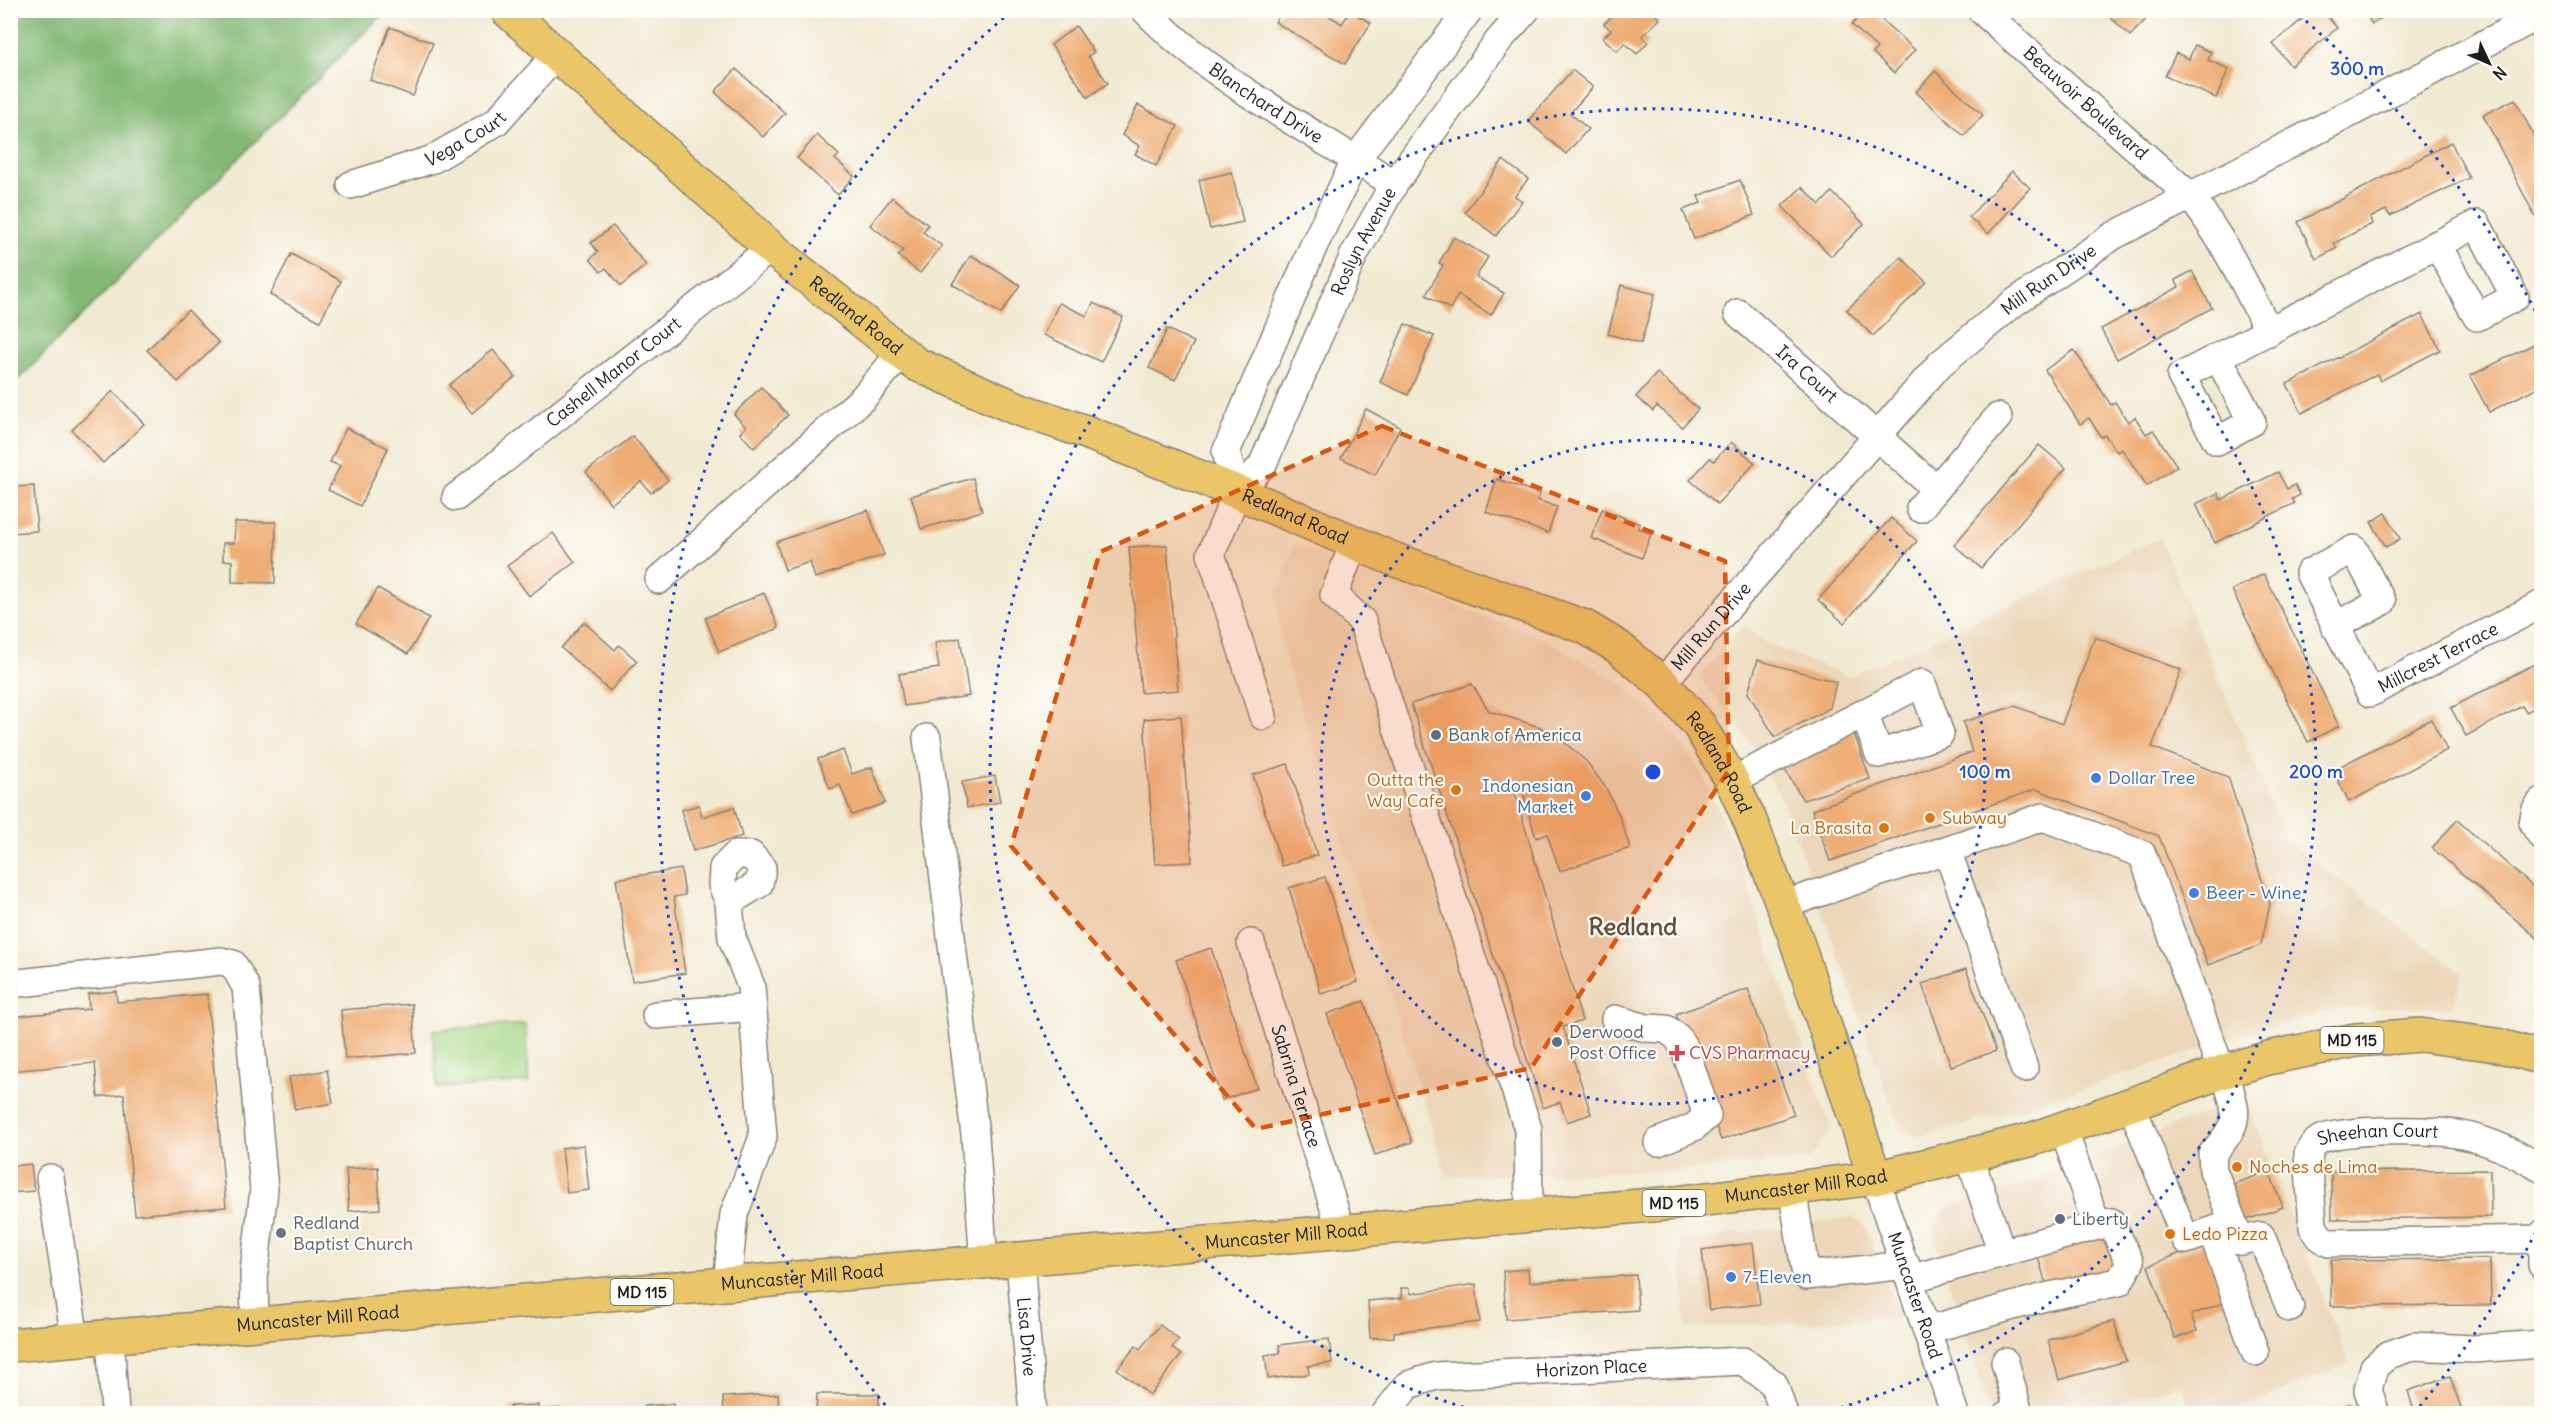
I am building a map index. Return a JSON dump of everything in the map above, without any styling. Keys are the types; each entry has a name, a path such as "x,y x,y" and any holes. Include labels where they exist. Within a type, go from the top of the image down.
{"main road":[{"name":"Redland Road","path":"507,10 771,248 915,364 1016,408 1086,432 1237,492 1393,559 1585,627 1618,647 1662,683 1699,725 1732,781 1765,857 1875,1178"},
{"name":"Muncaster Mill Road","path":"10,1345 1020,1261 1341,1230 1675,1203 1875,1178 2030,1140 2224,1071 2268,1058 2356,1040 2420,1035 2497,1045 2541,1058"}],"street":[{"name":"Blanchard Drive","path":"1145,10 1171,38 1258,98 1394,184"},
{"path":"1237,492 1226,452 1314,245 1356,159 1469,10"},
{"name":"Roslyn Avenue","path":"1263,716 1211,554 1237,492 1262,466 1354,255 1394,184 1499,40 1526,10"},
{"name":"Beauvoir Boulevard","path":"1981,10 2190,196 2232,257 2269,332"},
{"name":"Mill Run Drive","path":"1662,683 1940,364 2015,302 2113,236 2530,16"},
{"name":"Vega Court","path":"351,186 433,159 496,122 556,56"},
{"path":"2218,357 2437,244"},
{"name":"Cashell Manor Court","path":"456,497 771,248"},
{"name":"Ira Court","path":"1738,313 1877,434 1928,498 1998,417"},
{"path":"659,580 863,398 901,353"},
{"path":"1354,543 1334,595 1362,621 1528,1129 1529,1215"},
{"name":"Millcrest Terrace","path":"2334,626 2370,693 2541,604"},
{"path":"1732,781 1864,713"},
{"path":"927,738 975,1135 984,1264"},
{"path":"2541,801 2536,809 2533,823 2541,837"},
{"path":"1783,906 2043,817 2142,854 2224,1071 2236,1119 2229,1135 2212,1154 2213,1170 2240,1241"},
{"path":"1947,850 2024,1068"},
{"path":"727,1285 734,1214 763,1137 751,986 732,938 729,902"},
{"name":"Sabrina Terrace","path":"1251,943 1341,1230"},
{"path":"10,984 221,961 233,964 246,987 264,1190 254,1272 255,1324"},
{"path":"656,1015 753,1007"},
{"path":"1615,1019 1646,1028 1666,1029 1677,1037 1685,1049 1707,1116 1694,1127 1658,1142"},
{"path":"2131,1104 2186,1240 2220,1228 2240,1241 2261,1236 2290,1308"},
{"path":"2062,1128 2097,1226"},
{"name":"Sheehan Court","path":"2541,1169 2509,1149 2460,1135 2402,1131 2343,1134 2321,1140 2313,1145 2308,1154 2313,1227 2320,1237 2329,1243 2541,1246"},
{"path":"1969,1155 2002,1253"},
{"path":"50,1178 75,1339"},
{"name":"Muncaster Road","path":"1875,1178 1954,1413"},
{"path":"1792,1188 1806,1276 1908,1272 2002,1253 2111,1222 2130,1263 2119,1282 2045,1297 1927,1330"},
{"path":"2212,1231 2255,1352"},
{"name":"Lisa Drive","path":"1020,1261 1033,1413"},
{"path":"110,1336 115,1413"},
{"path":"2376,1413 2368,1390 2374,1367 2388,1355 2414,1347 2473,1349 2541,1344"},
{"name":"Horizon Place","path":"1385,1413 1408,1385 1436,1376 1743,1361 1774,1384 1784,1413"},
{"path":"2005,1362 2018,1410 2008,1413"}],"highlighted area":[{"path":"1382,426 1725,561 1729,770 1531,1068 1256,1129 1011,846 1100,552"}],"shaded area":[{"path":"2160,538 2286,840 2463,974 2452,1008 2341,1008 2248,1033 2013,1112 1920,1136 1901,1132 1784,804 1757,751 1699,676 1744,624 1766,643 1849,677"},
{"path":"1295,544 1546,640 1620,682 1671,728 1701,772 1735,848 1831,1130 1810,1159 1673,1171 1447,1176 1281,643 1277,593"},
{"path":"2245,1097 2349,1364 2227,1413 2193,1413 2181,1384 2086,1413 1990,1413 1933,1232 1943,1209 2035,1181"},
{"path":"1852,1217 1864,1223 1900,1318 1686,1328 1680,1242"}],"green space":[{"path":"10,11 386,11 11,387"},
{"path":"525,1024 529,1082 437,1088 433,1030"}],"building":[{"path":"1282,10 1320,10 1342,24 1350,11 1371,23 1345,64 1275,22"},
{"path":"1618,10 1651,10 1660,19 1642,36 1648,42 1637,54 1625,43 1617,51 1603,38 1611,30 1604,24"},
{"path":"1865,10 1871,10 1915,50 1894,73 1873,53 1877,48 1852,25"},
{"path":"2103,10 2146,10 2150,15 2130,36"},
{"path":"2313,10 2322,10 2337,28 2291,66 2273,44"},
{"path":"2364,10 2396,10 2372,24"},
{"path":"1076,26 1094,52 1088,56 1108,83 1088,97 1051,45"},
{"path":"390,27 433,43 413,96 370,80"},
{"path":"2195,45 2211,52 2208,60 2229,69 2216,98 2165,76 2176,53 2189,59"},
{"path":"736,69 785,113 763,137 715,92"},
{"path":"1572,70 1593,87 1570,113 1588,129 1566,154 1528,121"},
{"path":"1935,71 1983,115 1964,136 1916,92"},
{"path":"2515,99 2542,152 2542,230 2483,115"},
{"path":"1138,105 1178,126 1156,166 1135,154 1140,146 1122,135"},
{"path":"817,135 839,155 835,159 854,176 838,195 797,158"},
{"path":"2451,142 2469,178 2390,216 2386,210 2370,218 2372,224 2334,243 2337,248 2316,259 2298,222"},
{"path":"1503,160 1528,179 1515,196 1522,201 1496,236 1465,212"},
{"path":"2012,171 2030,188 1988,234 1969,217"},
{"path":"1232,172 1243,222 1210,229 1199,180"},
{"path":"1740,180 1754,215 1694,239 1683,210 1701,203 1698,196"},
{"path":"1802,187 1820,205 1832,192 1864,224 1831,256 1782,206"},
{"path":"892,197 928,225 923,232 942,246 920,273 898,256 903,250 870,225"},
{"path":"613,226 646,265 621,286 606,268 601,272 590,259 598,252 591,243"},
{"path":"1454,237 1488,257 1476,277 1504,293 1491,315 1458,295 1450,309 1426,295 1443,265 1439,263"},
{"path":"291,254 341,281 320,321 270,295"},
{"path":"971,255 1020,285 1001,314 952,284"},
{"path":"1901,257 1926,282 1873,336 1847,310"},
{"path":"2192,271 2212,308 2117,359 2101,329 2179,287 2175,280"},
{"path":"1621,285 1655,294 1641,343 1608,334"},
{"path":"1059,303 1087,316 1093,303 1123,317 1101,362 1044,335"},
{"path":"188,310 219,343 178,382 147,350"},
{"path":"2422,314 2440,350 2380,381 2377,374 2302,413 2287,384"},
{"path":"1405,324 1434,336 1408,395 1380,382"},
{"path":"1167,329 1194,342 1175,380 1149,368"},
{"path":"2542,340 2542,385 2489,412 2470,376"},
{"path":"493,350 515,377 472,413 449,385"},
{"path":"2074,350 2111,405 2115,402 2128,422 2135,417 2146,434 2153,430 2177,466 2147,486 2122,449 2117,452 2105,435 2101,437 2089,418 2080,424 2045,370"},
{"path":"1657,373 1698,409 1682,427 1657,406 1653,411 1636,397"},
{"path":"761,387 788,415 754,448 740,433 746,427 734,414"},
{"path":"113,391 144,424 103,463 72,430"},
{"path":"1366,409 1400,427 1375,475 1341,458"},
{"path":"346,428 388,448 360,506 328,490 340,466 330,462"},
{"path":"633,436 668,480 651,493 641,481 611,504 586,472"},
{"path":"1731,442 1755,463 1717,504 1690,480 1710,458 1714,461"},
{"path":"2039,445 2066,468 1981,568 1954,545"},
{"path":"2278,472 2287,489 2295,485 2300,495 2292,499 2295,503 2215,543 2196,504 2218,493 2221,500"},
{"path":"973,478 982,511 921,529 911,496"},
{"path":"1497,479 1540,494 1537,500 1557,507 1548,533 1486,512"},
{"path":"34,486 37,531 10,533 10,487"},
{"path":"1602,509 1640,524 1638,528 1651,534 1642,558 1591,538"},
{"path":"868,510 884,555 815,578 810,562 785,570 776,542"},
{"path":"2386,513 2400,539 2386,547 2371,522"},
{"path":"1891,518 1917,541 1844,623 1818,600"},
{"path":"235,522 276,522 275,583 232,582 232,561 223,560 223,543 234,543"},
{"path":"553,533 575,562 529,596 507,566"},
{"path":"1167,545 1178,690 1141,693 1129,547"},
{"path":"2264,574 2339,726 2308,742 2232,590"},
{"path":"378,588 429,618 408,654 356,624"},
{"path":"764,593 779,628 719,652 705,618"},
{"path":"584,622 615,650 619,645 637,661 610,691 561,648"},
{"path":"2095,637 2181,670 2152,747 2228,777 2270,904 2261,945 2208,965 2159,836 2036,789 1830,861 1812,810 1972,752 1963,722 2015,706 2062,724"},
{"path":"960,638 969,696 904,706 899,674 939,668 935,642"},
{"path":"1758,660 1836,682 1830,708 1775,737 1748,693"},
{"path":"2542,660 2542,704 2526,712 2522,706 2466,736 2451,708"},
{"path":"1472,684 1489,711 1540,727 1564,742 1586,761 1606,788 1619,815 1630,848 1560,871 1547,834 1536,838 1522,789 1514,790 1582,1021 1563,1027 1591,1114 1567,1122 1560,1102 1543,1108 1411,704"},
{"path":"1181,716 1192,862 1155,864 1144,719"},
{"path":"2431,719 2447,750 2349,802 2333,770"},
{"path":"1853,730 1870,779 1803,800 1784,768"},
{"path":"843,750 852,774 872,767 885,803 852,815 840,785 830,789 818,759"},
{"path":"1288,764 1317,855 1282,866 1253,775"},
{"path":"995,776 1000,802 967,808 962,782"},
{"path":"699,805 702,817 734,807 742,836 693,851 681,810"},
{"path":"2457,820 2539,892 2534,897 2542,903 2542,942 2432,848"},
{"path":"681,869 685,895 674,897 685,973 632,981 616,879"},
{"path":"1325,877 1358,982 1321,994 1289,888"},
{"path":"1211,948 1257,1088 1222,1100 1176,960"},
{"path":"1966,969 1996,1051 1951,1066 1922,984"},
{"path":"1748,989 1794,1115 1721,1140 1676,1014"},
{"path":"116,991 117,1002 207,994 226,1207 135,1215 124,1094 98,1097 95,1063 10,1071 10,1017 89,1009 88,994"},
{"path":"1364,1001 1412,1142 1375,1155 1327,1014"},
{"path":"412,1004 416,1053 345,1059 341,1010"},
{"path":"327,1070 333,1103 295,1110 289,1077"},
{"path":"584,1145 589,1190 567,1193 562,1148"},
{"path":"31,1164 34,1191 10,1193 10,1166"},
{"path":"378,1167 380,1209 349,1211 346,1169"},
{"path":"2490,1170 2491,1217 2332,1219 2331,1172"},
{"path":"2269,1171 2283,1207 2241,1222 2228,1186"},
{"path":"2107,1233 2117,1270 2048,1290 2037,1254"},
{"name":"7-Eleven","path":"1753,1243 1760,1304 1709,1310 1702,1250"},
{"path":"2204,1244 2226,1302 2191,1315 2197,1331 2175,1339 2148,1266"},
{"path":"2490,1259 2491,1305 2331,1306 2331,1260"},
{"path":"1528,1269 1529,1282 1636,1275 1638,1310 1506,1319 1503,1271"},
{"path":"1476,1284 1480,1322 1394,1332 1394,1337 1370,1338 1368,1301 1402,1298 1401,1288 1410,1288 1411,1294"},
{"path":"2114,1321 2126,1361 2059,1380 2048,1340"},
{"path":"1160,1325 1179,1340 1172,1348 1181,1355 1150,1395 1117,1369 1136,1346 1140,1349"},
{"path":"1329,1339 1332,1363 1308,1366 1309,1374 1268,1379 1265,1355 1280,1353 1279,1345"},
{"path":"2450,1376 2463,1414 2415,1414 2408,1391"},
{"path":"778,1394 779,1414 724,1414 723,1397"},
{"path":"817,1394 879,1394 879,1414 816,1414"},
{"path":"673,1404 674,1414 644,1414 644,1406"},
{"path":"2350,1404 2354,1414 2324,1414 2324,1413"},
{"path":"538,1405 538,1410 565,1408 566,1414 510,1414 510,1406"},
{"path":"1463,1408 1464,1414 1428,1414 1427,1411"}],"place":[{"name":"Bank of America","path":"1436,735"},
{"name":"Dollar Tree","path":"2096,778"},
{"name":"Outta the Way Cafe","path":"1456,790"},
{"name":"Indonesian Market","path":"1586,796"},
{"name":"Subway","path":"1930,818"},
{"name":"La Brasita","path":"1884,828"},
{"name":"Beer - Wine","path":"2194,893"},
{"name":"Derwood Post Office","path":"1557,1042"},
{"name":"CVS Pharmacy","path":"1677,1053"},
{"name":"Noches de Lima","path":"2237,1167"},
{"name":"Liberty","path":"2060,1219"},
{"name":"Redland Baptist Church","path":"281,1233"},
{"name":"Ledo Pizza","path":"2170,1234"},
{"name":"7-Eleven","path":"1731,1277"}],"district":[{"name":"Redland","path":"1633,927"}]}
